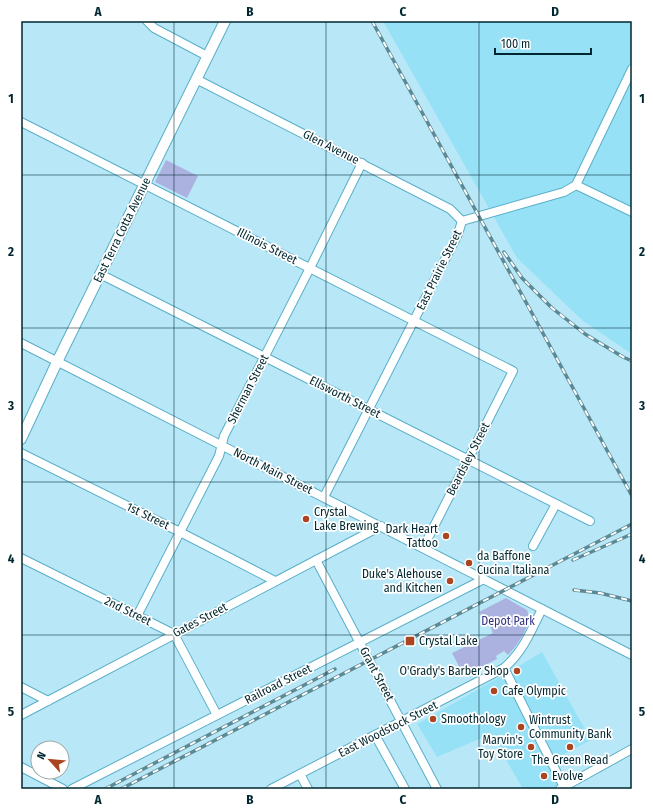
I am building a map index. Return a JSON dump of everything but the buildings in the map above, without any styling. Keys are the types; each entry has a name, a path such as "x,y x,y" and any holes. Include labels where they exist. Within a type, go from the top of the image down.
{"main road":[{"name":"East Terra Cotta Avenue","path":"21,440 57,362 225,21"}],"street":[{"path":"147,21 154,28 207,56"},
{"path":"632,69 576,185 632,212"},
{"name":"Glen Avenue","path":"196,79 450,209 462,221"},
{"name":"Illinois Street","path":"21,122 513,371"},
{"name":"Sherman Street","path":"137,616 219,456 224,436 362,163"},
{"name":"East Prairie Street","path":"324,497 458,234 462,221 564,192 576,185"},
{"name":"Ellsworth Street","path":"100,274 590,521"},
{"name":"North Main Street","path":"21,343 632,655"},
{"name":"Beardsley Street","path":"423,548 513,371"},
{"name":"1st Street","path":"21,453 180,532 274,581"},
{"path":"533,546 556,504"},
{"name":"Gates Street","path":"21,714 380,526"},
{"name":"2nd Street","path":"21,558 174,634"},
{"name":"Grant Street","path":"316,560 437,789"},
{"name":"Railroad Street","path":"72,789 484,579"},
{"name":"East Woodstock Street","path":"271,789 504,668 519,653 542,609"},
{"path":"174,634 217,715"},
{"path":"504,668 563,788 632,750"},
{"path":"21,687 48,700"},
{"path":"375,735 405,789"},
{"path":"21,768 63,789"},
{"path":"300,774 308,789"}],"shaded area":[{"path":"383,21 632,21 632,354 583,321 517,258"},
{"path":"542,652 591,740 547,763 561,789 523,789 491,734 437,757 417,724"}],"green space":[{"path":"166,160 198,176 187,198 155,182"},
{"name":"Depot Park","path":"506,598 527,610 529,615 524,634 508,655 504,651 496,656 497,659 464,676 452,653 493,633 485,615 481,616 479,612"}],"railway":[{"path":"372,21 632,496"},
{"path":"504,252 522,278 552,308 585,334 632,361"},
{"path":"121,789 632,524"},
{"path":"573,560 632,534"},
{"path":"574,590 600,593 632,601"},
{"path":"105,789 335,669"}],"place":[{"name":"Crystal Lake Brewing","path":"306,519"},
{"name":"Dark Heart Tattoo","path":"446,536"},
{"name":"da Baffone Cucina Italiana","path":"469,563"},
{"name":"Duke's Alehouse and Kitchen","path":"450,581"},
{"name":"Crystal Lake","path":"410,641"},
{"name":"O'Grady's Barber Shop","path":"517,671"},
{"name":"Cafe Olympic","path":"494,691"},
{"name":"Smoothology","path":"433,719"},
{"name":"Wintrust Community Bank","path":"521,727"},
{"name":"Marvin's Toy Store","path":"531,747"},
{"name":"The Green Read","path":"570,747"},
{"name":"Evolve","path":"544,776"}]}
